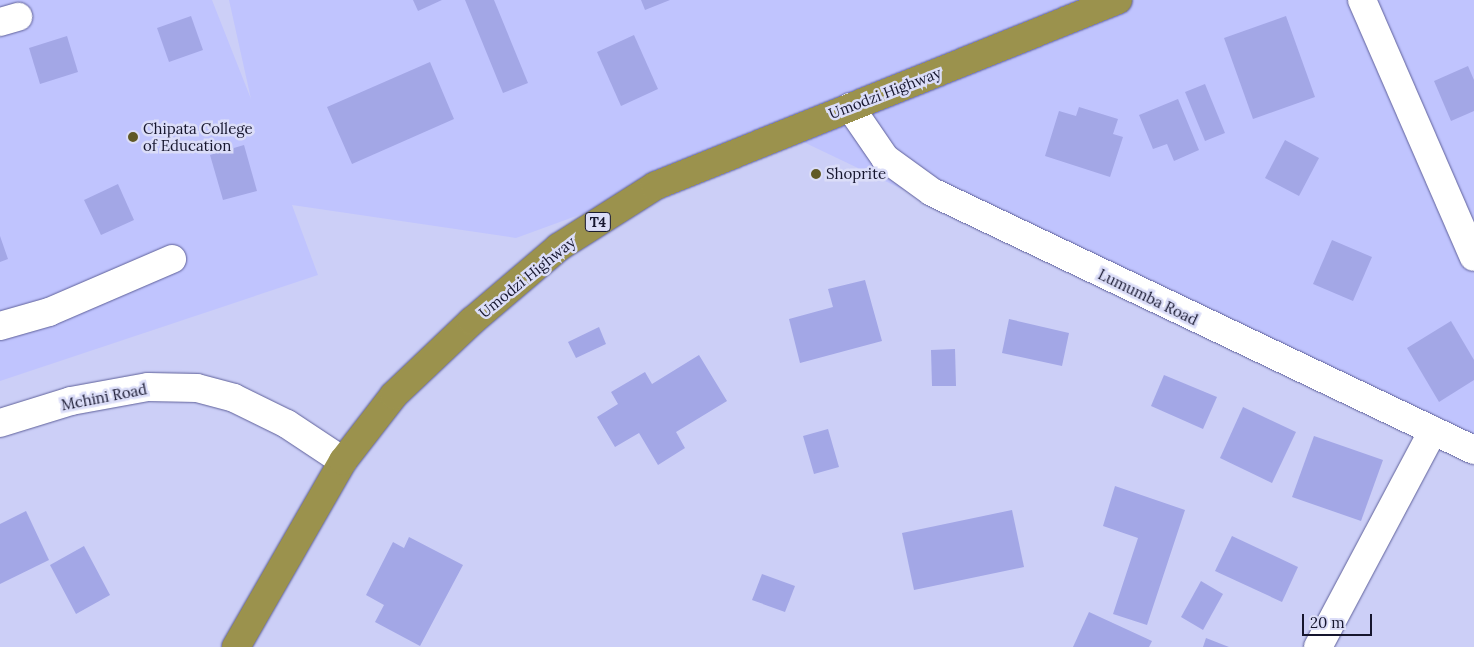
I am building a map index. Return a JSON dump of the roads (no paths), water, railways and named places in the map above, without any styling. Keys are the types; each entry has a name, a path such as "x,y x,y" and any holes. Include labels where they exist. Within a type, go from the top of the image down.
{"highway":[{"name":"Umodzi Highway","path":"236,647 343,461 394,395 472,321 559,248 655,186 1118,0"}],"street":[{"path":"1362,0 1474,257"},
{"name":"Lumumba Road","path":"850,107 885,158 932,192 1474,450"},
{"path":"0,326 49,312 172,259"},
{"name":"Mchini Road","path":"0,423 71,401 148,387 197,388 234,398 287,424 343,461"},
{"path":"1318,647 1433,431"}],"place":[{"name":"Chipata College of Education","path":"133,137"},
{"name":"Shoprite","path":"816,174"}]}
